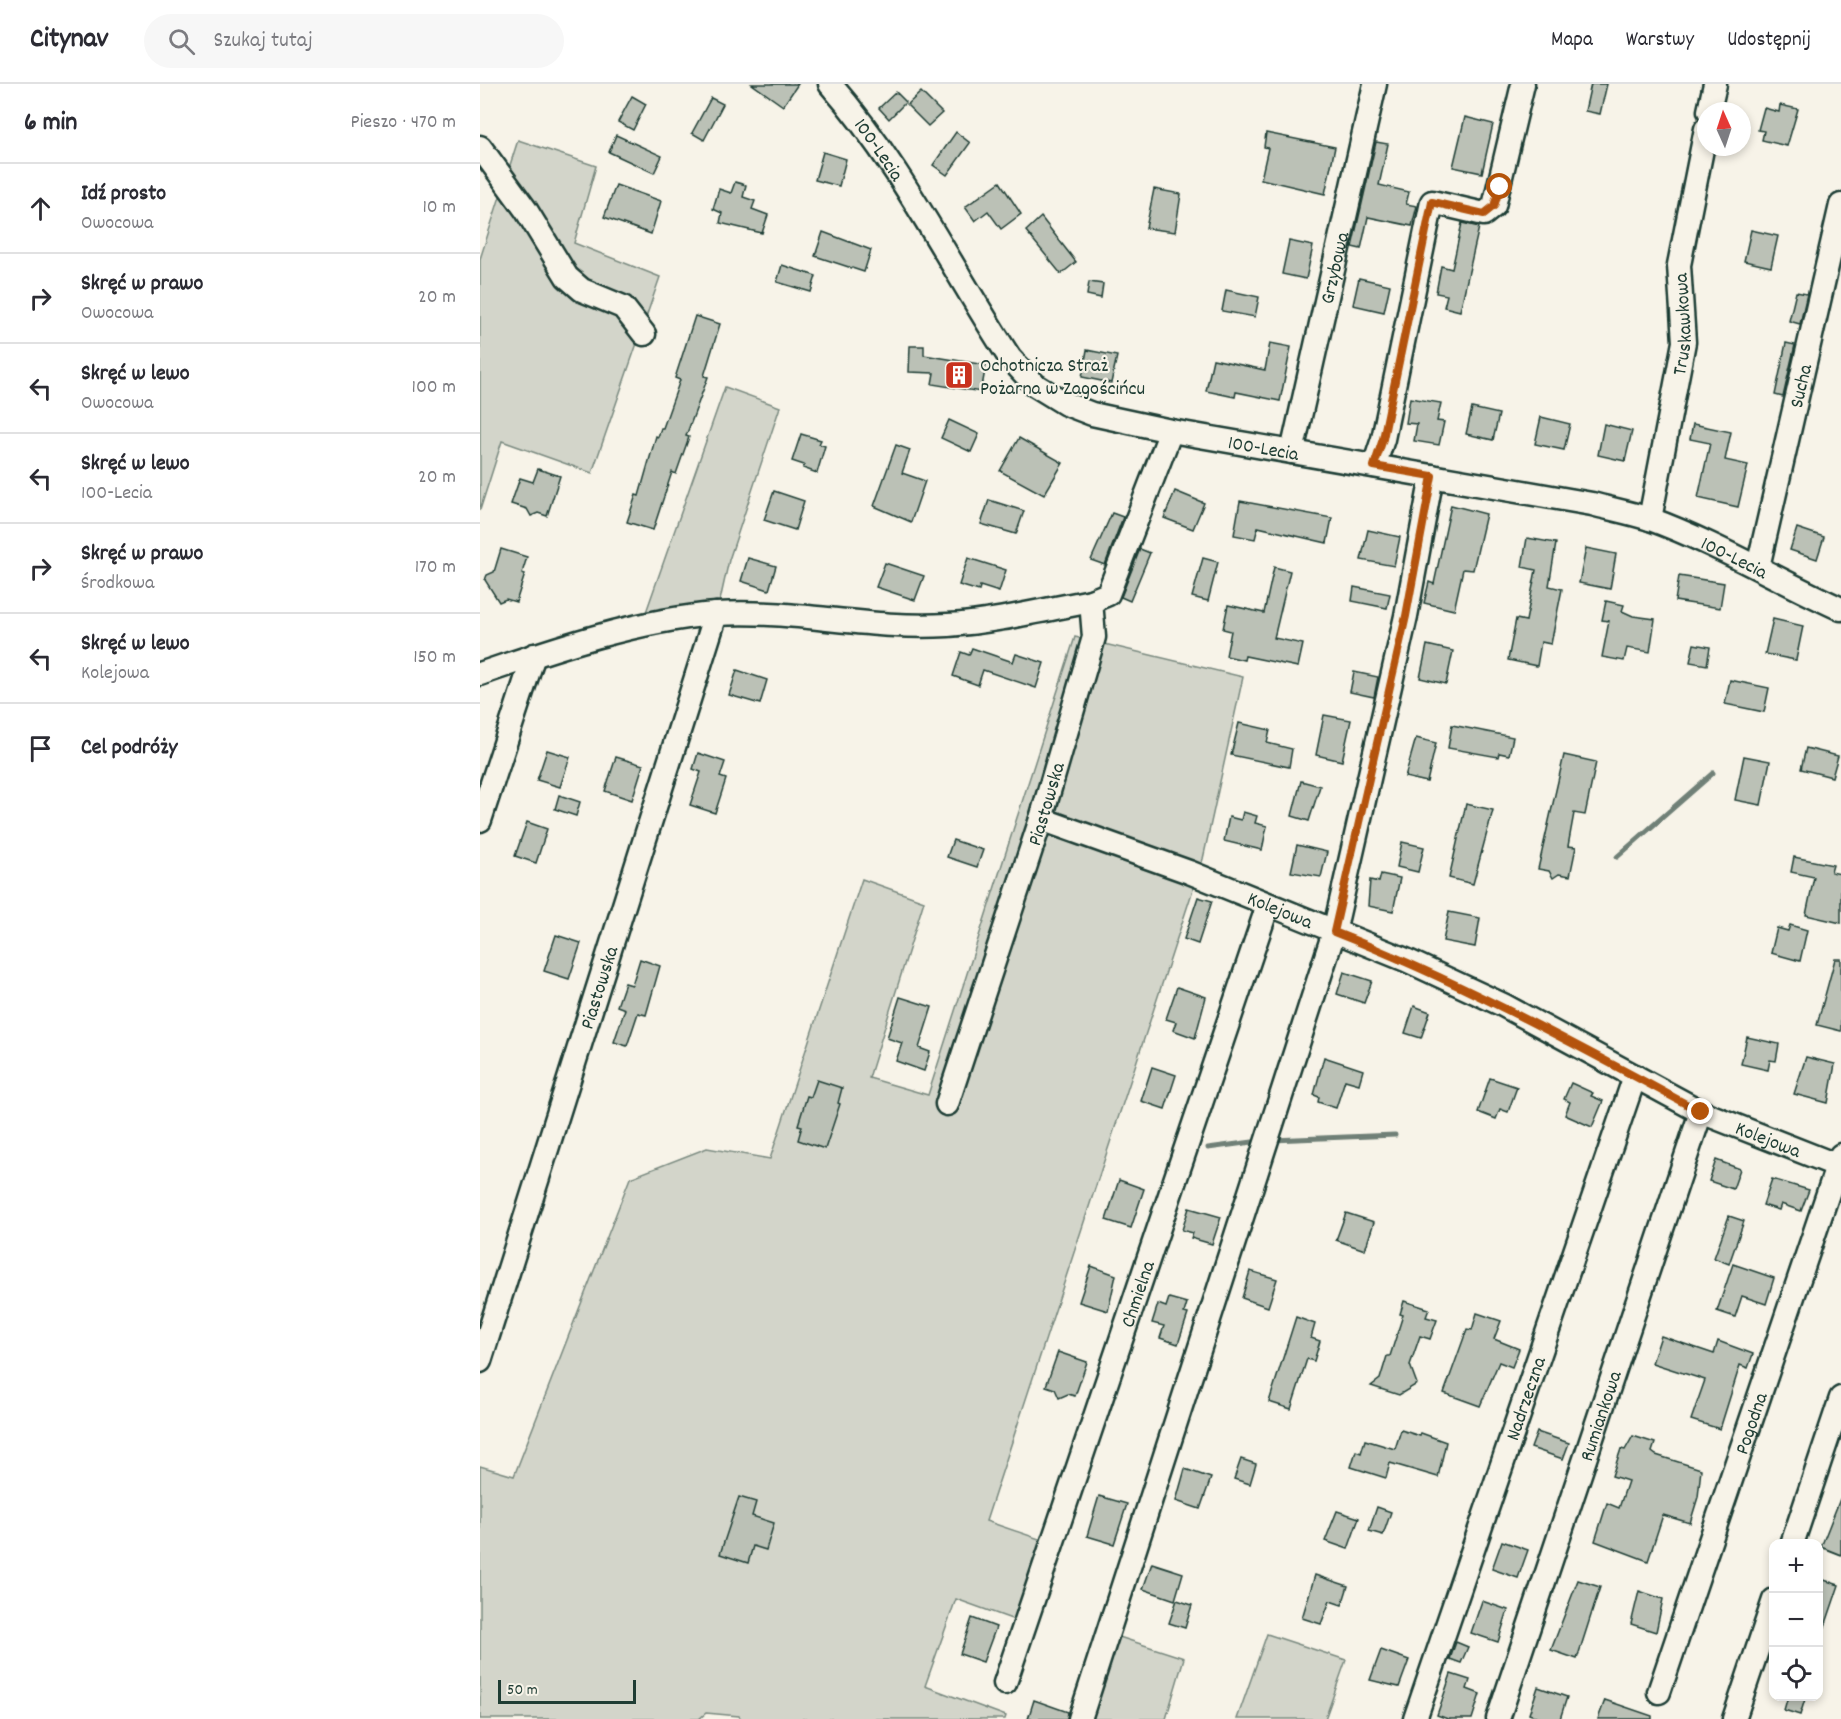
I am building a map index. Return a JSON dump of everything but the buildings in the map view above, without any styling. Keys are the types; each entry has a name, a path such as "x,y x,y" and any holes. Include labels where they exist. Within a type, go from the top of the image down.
{"street":[{"name":"100-Lecia","path":"830,84 926,211 1010,358 1035,385 1066,404 1092,414 1171,431 1592,504 1650,519 1758,567 1841,609"},
{"name":"Grzybowa","path":"1292,452 1375,84"},
{"path":"1374,466 1383,439 1432,202 1484,214 1494,206 1523,84"},
{"path":"1711,102 1715,84"},
{"path":"480,147 526,210 567,277 582,290 622,307 644,334"},
{"name":"Truskawkowa","path":"1650,519 1684,342 1679,265 1701,156"},
{"name":"Sucha","path":"1758,567 1841,205"},
{"path":"480,674 534,655 641,626 716,614 785,615 878,624 948,625 1090,601 1108,594 1171,431"},
{"path":"1080,1719 1334,932 1406,616 1432,476"},
{"name":"Piastowska","path":"947,1104 1041,819 1094,637 1090,601"},
{"name":"Piastowska","path":"480,1360 716,614"},
{"path":"480,820 534,655"},
{"name":"Kolejowa","path":"1041,819 1189,872 1406,960 1503,1005 1701,1112 1840,1162"},
{"name":"Chmielna","path":"1005,1683 1268,905"},
{"name":"Nadrzeczna","path":"1415,1719 1635,1077"},
{"name":"Rumiankowa","path":"1498,1719 1701,1112"},
{"name":"Pogodna","path":"1659,1692 1840,1162"},
{"path":"1794,1539 1841,1398"},
{"path":"1734,1719 1769,1612"}],"shaded area":[{"path":"518,140 596,166 574,243 660,277 592,473 502,441 480,510 480,259"},
{"path":"725,387 780,407 729,560 719,605 645,615"},
{"path":"1075,637 1243,677 1203,859 986,1521 1045,1541 1020,1622 956,1599 925,1686 1006,1716 1005,1719 741,1719 739,1716 706,1713 699,1719 480,1719 480,1466 514,1476 630,1178 707,1148 770,1159 862,879 924,901 869,1078 928,1095"},
{"path":"1110,1634 1184,1658 1166,1719 1082,1719"},
{"path":"1267,1634 1346,1660 1325,1719 1237,1719"}],"waterway":[{"path":"1617,857 1713,773"},
{"path":"1272,1140 1395,1135"},
{"path":"1208,1148 1260,1141"}],"place":[{"name":"Ochotnicza Straż Pożarna w Zagościńcu","path":"959,375"}],"route":[{"path":"1500,187 1494,206 1484,214 1432,202 1383,439 1374,466 1432,476 1406,616 1334,932 1406,960 1503,1005 1701,1112"}]}
